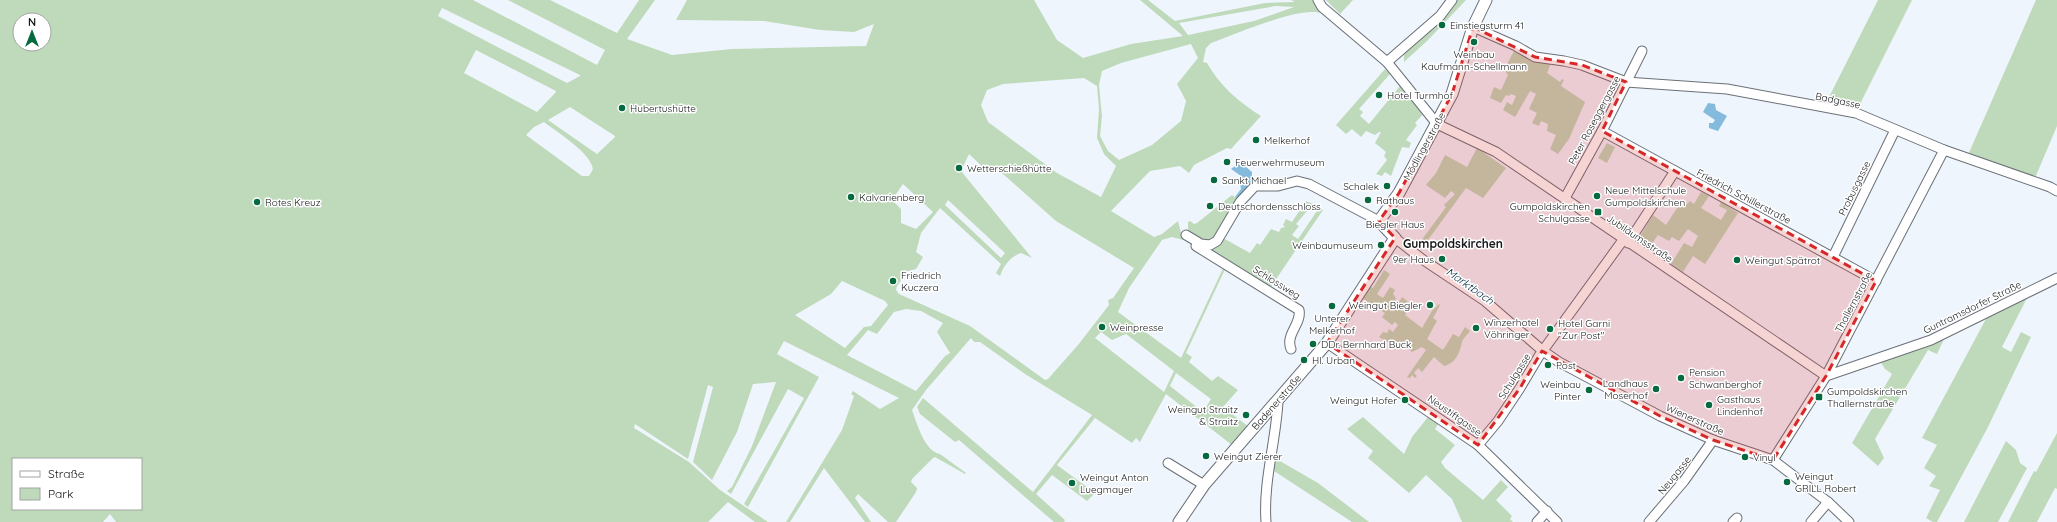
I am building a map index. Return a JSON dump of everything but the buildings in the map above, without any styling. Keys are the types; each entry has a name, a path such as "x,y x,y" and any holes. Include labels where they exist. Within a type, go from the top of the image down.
{"main road":[{"name":"Mödlingerstraße","path":"1379,221 1399,193 1452,94 1473,27 1486,0"},
{"path":"1379,221 1395,238"},
{"name":"Badenerstraße","path":"1179,522 1204,485 1327,343 1395,238"}],"street":[{"path":"1318,0 1322,7 1387,62 1437,124"},
{"path":"1387,62 1440,16 1452,0"},
{"name":"Badgasse","path":"1473,27 1534,57 1564,61 1626,82 1727,89 1856,113 1944,150 2050,187 2057,191"},
{"name":"Peter Roseggergasse","path":"1564,198 1602,131 1642,51"},
{"name":"Jubiläumsstraße","path":"1437,124 1496,152 1625,242 1826,376"},
{"name":"Probusgasse","path":"1833,256 1895,130"},
{"name":"Friedrich Schillerstraße","path":"1602,131 1833,256 1876,281"},
{"name":"Thallernstraße","path":"1773,460 1826,376 1944,150"},
{"name":"Schulgasse","path":"1478,445 1516,394 1543,351 1625,242 1675,171"},
{"name":"Schlossweg","path":"1291,349 1289,339 1300,316 1299,310 1187,239 1186,235 1201,244 1210,245 1217,241 1240,202 1255,186 1278,186 1297,181 1314,187 1379,221"},
{"name":"Wienerstraße","path":"1395,238 1422,260 1485,301 1543,351 1559,362 1660,416 1713,440 1773,460 1849,522"},
{"name":"Guntramsdorfer Straße","path":"1826,376 1931,340 2057,278"},
{"name":"Neustiftgasse","path":"1327,343 1478,445 1557,522"},
{"path":"1266,522 1267,473 1277,422 1278,401"},
{"name":"Neugasse","path":"1649,522 1684,481 1713,440"},
{"path":"1168,463 1204,485"},
{"path":"1811,522 1826,504"},
{"path":"1537,522 1547,511"}],"highlighted area":[{"path":"1473,27 1535,57 1582,65 1626,82 1602,131 1876,281 1826,376 1773,460 1713,440 1660,416 1542,351 1520,388 1478,445 1327,343 1395,238 1379,221 1399,193 1452,94"}],"green space":[{"path":"0,0 473,0 597,65 605,50 508,0 550,0 617,33 639,0 655,0 627,39 672,55 732,49 866,46 874,24 854,32 820,30 764,21 676,20 687,0 1034,0 1057,40 1083,58 1131,44 1183,36 1140,0 1148,0 1175,21 1265,3 1295,2 1291,0 1314,0 1323,14 1313,12 1300,13 1268,22 1211,43 1206,48 1203,62 1207,63 1218,79 1231,93 1261,116 1231,149 1227,148 1194,165 1189,173 1180,166 1150,171 1111,211 1154,237 1162,234 1178,221 1183,240 1172,237 1162,240 1129,288 1118,312 1181,358 1225,264 1227,265 1186,353 1192,357 1189,362 1212,381 1218,376 1238,390 1223,407 1249,427 1232,445 1166,394 1140,442 1136,438 1132,443 1095,418 1057,465 1095,493 1087,501 1052,475 1036,494 1065,520 1064,522 1054,522 959,440 955,442 920,414 917,407 923,398 1033,492 1092,415 1025,374 980,342 974,342 971,338 926,390 912,410 922,436 930,448 966,473 965,474 935,457 933,458 912,479 911,482 917,488 916,492 896,522 888,522 858,494 855,498 871,522 865,522 824,468 790,522 786,522 842,430 854,396 851,394 853,391 880,409 899,398 784,341 777,354 819,377 748,507 744,504 804,398 788,389 731,494 727,491 732,487 752,446 776,382 753,384 737,432 712,480 693,462 713,387 708,385 688,459 635,424 634,428 689,462 720,490 768,522 755,522 728,502 708,522 116,522 110,514 103,522 0,522","holes":["1276,6 1294,7 1254,21 1188,35 1179,23","442,8 580,76 567,83 438,16","1191,44 1198,58 1177,84 1186,101 1181,121 1152,145 1119,160 1108,151 1100,136 1102,116 1099,85 1102,71 1121,63","476,50 556,92 537,112 464,73","1084,78 1097,86 1099,109 1097,138 1104,154 1116,166 1101,197 1057,173 988,122 981,105 987,90 1003,84","570,107 615,137 597,154 548,120","544,122 580,150 591,163 593,169 589,176 582,176 526,135 534,127","969,154 989,173 995,167 1056,221 1134,268 1113,298 1108,300 1109,305 1078,345 1048,379 1045,380 970,326 899,294 896,290 897,286 908,271 916,269 923,257 916,252 921,233 940,208 1001,264 996,273 1000,276 1003,268 1008,262 1021,253 1032,258 961,171","903,184 933,212 916,229 901,223 901,209 892,200","948,200 1005,253 1001,258 945,205","842,281 885,301 888,305 871,326 864,327 845,348 795,315 831,294","906,309 921,311 943,323 937,332 950,353 945,356 916,391 847,355 868,330 877,334 894,312","1101,332 1112,340 1126,334 1174,371 1164,392 1095,338","1176,373 1211,399 1203,412 1170,386"]},
{"path":"1326,0 1353,0 1340,14"},
{"path":"1445,0 1466,0 1428,40 1404,62 1404,53 1441,19 1437,12"},
{"path":"1878,0 1912,0 1860,104 1851,102 1850,108 1826,103"},
{"path":"2036,0 2057,0 2057,126 2035,178 1968,155"},
{"path":"1515,49 1551,63 1547,73 1560,82 1562,79 1564,80 1561,86 1585,102 1569,139 1558,154 1550,149 1556,135 1547,131 1548,124 1541,121 1539,126 1532,123 1537,113 1529,109 1536,94 1530,91 1515,117 1503,110 1507,102 1512,105 1516,96 1511,94 1509,96 1506,95 1501,103 1490,98 1494,87 1501,90 1508,75 1504,70"},
{"path":"1385,69 1390,74 1359,109 1363,112 1360,116 1369,124 1400,86 1424,113 1415,123 1417,125 1406,140 1411,143 1409,148 1402,147 1391,176 1385,172 1382,176 1376,174 1387,160 1384,156 1386,152 1375,143 1381,132 1375,135 1366,131 1361,137 1352,129 1346,134 1336,125"},
{"path":"1607,143 1615,147 1607,163 1598,158"},
{"path":"1477,148 1506,168 1483,198 1466,188 1422,248 1418,245 1446,207 1444,205 1455,194 1451,191 1445,198 1426,185 1436,173 1445,155 1467,167"},
{"path":"1701,192 1709,196 1701,208 1721,220 1727,210 1719,206 1721,202 1738,213 1705,264 1693,256 1683,272 1671,264 1684,243 1692,247 1698,236 1688,229 1679,241 1672,237 1669,241 1658,235 1648,249 1637,241 1653,215 1666,225 1681,202 1686,205 1690,201 1694,204"},
{"path":"1232,195 1239,201 1216,239 1210,243 1193,236 1188,230 1188,222 1190,221 1194,224 1197,223"},
{"path":"1306,201 1313,204 1296,224 1299,226 1292,235 1298,239 1319,208 1323,210 1270,288 1212,251 1223,238 1250,253 1257,243 1260,245 1271,229 1279,232 1281,228 1285,227 1283,225 1286,219 1292,222"},
{"path":"1384,270 1390,274 1377,294 1383,298 1390,287 1395,290 1393,294 1396,298 1391,307 1395,309 1402,297 1412,305 1405,315 1422,328 1432,311 1439,304 1440,305 1433,318 1437,321 1427,339 1443,350 1453,334 1459,337 1465,327 1470,331 1463,339 1459,353 1448,365 1444,366 1434,357 1422,372 1418,368 1414,373 1417,376 1415,378 1412,375 1410,378 1407,377 1426,350 1422,347 1412,352 1402,342 1395,346 1379,337 1383,332 1387,333 1389,329 1393,332 1398,325 1395,322 1392,325 1382,317 1385,313 1360,297 1367,285 1373,288"},
{"path":"2027,298 2002,347 2011,352 2021,332 2031,337 1988,427 1937,522 1933,522 1926,518 1940,490 1929,486 1936,476 1924,468 1937,445 1922,438 1987,317"},
{"path":"1944,339 1937,354 1928,350 1875,439 1884,458 1878,466 1852,443 1892,374 1885,369 1880,361"},
{"path":"1363,417 1404,454 1412,437 1428,417 1438,424 1435,429 1455,445 1441,462 1445,468 1483,500 1501,480 1508,487 1496,500 1512,516 1510,519 1513,522 1462,522 1452,499 1426,475 1409,493 1368,458 1373,451 1347,429"},
{"path":"2057,433 2057,489 2055,488 2037,522 2008,522 2034,471 2036,472"},
{"path":"2006,441 2016,450 2020,463 2027,468 1998,522 1964,522"},
{"path":"1273,457 1318,483 1369,522 1352,522 1271,469"}],"water":[{"path":"1708,103 1715,104 1716,110 1727,116 1718,131 1709,128 1709,123 1713,123 1715,120 1703,112"},
{"path":"1240,162 1252,172 1252,184 1239,201 1235,197 1241,189 1239,178 1241,176 1231,169"}],"place":[{"name":"Einstiegsturm 41","path":"1442,25"},
{"name":"Weinbau Kaufmann-Schellmann","path":"1474,42"},
{"name":"Hotel Turmhof","path":"1379,95"},
{"name":"Hubertushütte","path":"622,108"},
{"name":"Melkerhof","path":"1256,140"},
{"name":"Feuerwehrmuseum","path":"1227,162"},
{"name":"Wetterschießhütte","path":"959,168"},
{"name":"Sankt Michael","path":"1214,180"},
{"name":"Schalek","path":"1387,186"},
{"name":"Neue Mittelschule Gumpoldskirchen","path":"1597,196"},
{"name":"Kalvarienberg","path":"851,197"},
{"name":"Rathaus","path":"1368,200"},
{"name":"Rotes Kreuz","path":"257,202"},
{"name":"Deutschordensschloss","path":"1210,206"},
{"name":"Biegler Haus","path":"1395,212"},
{"name":"Gumpoldskirchen Schulgasse","path":"1598,212"},
{"name":"Weinbaumuseum","path":"1381,245"},
{"name":"9er Haus","path":"1442,259"},
{"name":"Weingut Spätrot","path":"1737,260"},
{"name":"Friedrich Kuczera","path":"893,281"},
{"name":"Weingut Biegler","path":"1430,305"},
{"name":"Unterer Melkerhof","path":"1332,306"},
{"name":"Weinpresse","path":"1102,327"},
{"name":"Winzerhotel Vöhringer","path":"1476,328"},
{"name":"Hotel Garni \"Zur Post\"","path":"1550,329"},
{"name":"DDr. Bernhard Buck","path":"1313,344"},
{"name":"Hl. Urban","path":"1304,360"},
{"name":"Post","path":"1548,365"},
{"name":"Pension Schwanberghof","path":"1681,378"},
{"name":"Landhaus Moserhof","path":"1656,389"},
{"name":"Weinbau Pinter","path":"1589,390"},
{"name":"Gumpoldskirchen Thallernstraße","path":"1819,397"},
{"name":"Weingut Hofer","path":"1405,400"},
{"name":"Gasthaus Lindenhof","path":"1709,405"},
{"name":"Weingut Straitz & Straitz","path":"1246,415"},
{"name":"Weingut Zierer","path":"1206,456"},
{"name":"Vinyl","path":"1745,457"},
{"name":"Weingut GRILL Robert","path":"1787,482"},
{"name":"Weingut Anton Luegmayer","path":"1072,483"}],"district":[{"name":"Gumpoldskirchen","path":"1453,244"}],"water label":[{"name":"Marktbach","path":"1470,286"}]}
